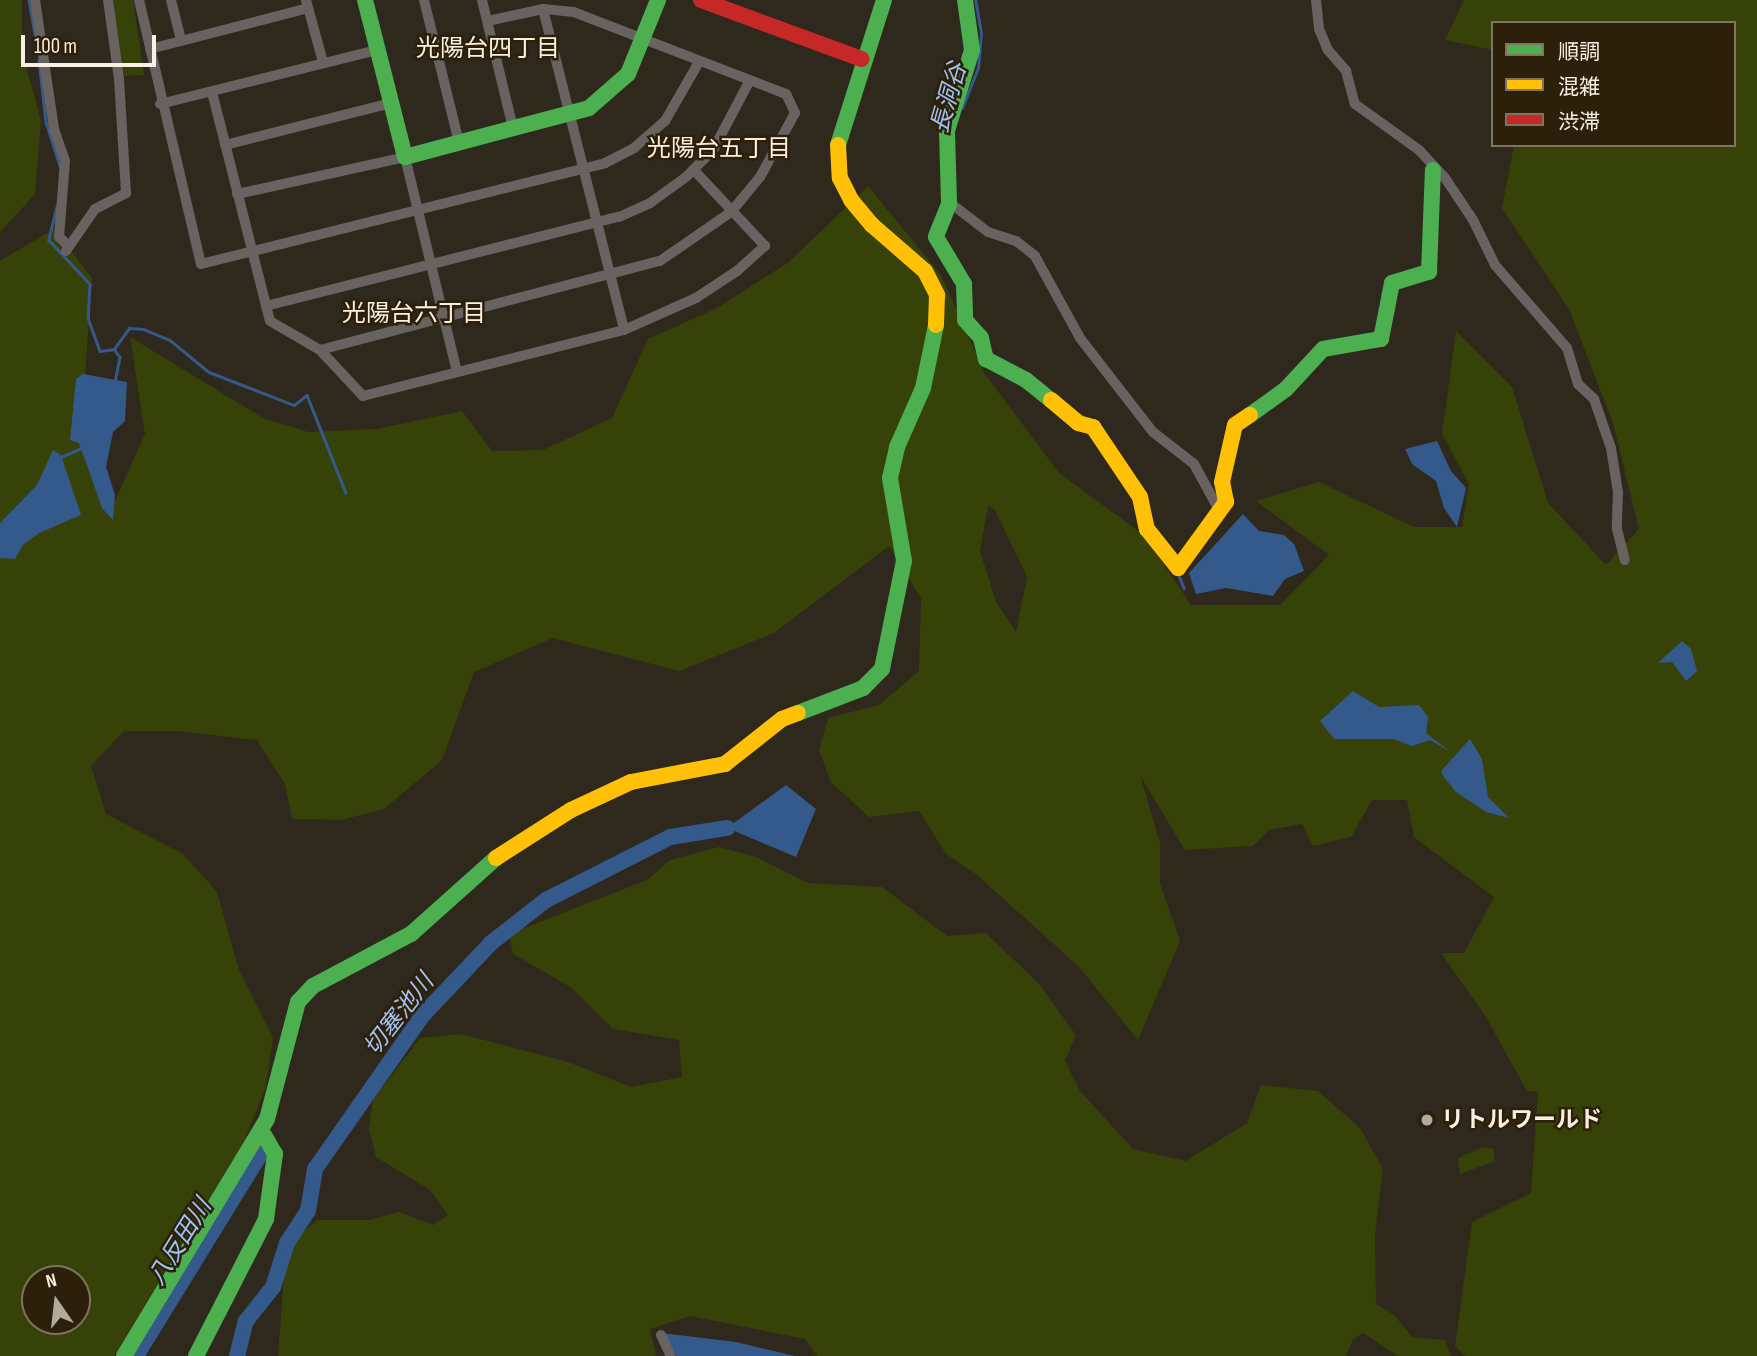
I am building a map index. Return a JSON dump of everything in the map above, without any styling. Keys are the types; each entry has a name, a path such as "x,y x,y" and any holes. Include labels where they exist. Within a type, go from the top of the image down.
{"main road":[{"path":"365,0 405,157 570,115 613,91 628,74 659,0"},
{"path":"701,0 861,59"},
{"path":"124,1356 261,1130 275,1099 293,1011 313,986 411,934 502,852 570,810 631,782 725,764 782,719 875,679 889,651 904,561 890,482 897,447 923,388 938,301 925,271 872,225 850,200 839,178 838,145 861,59 884,0"},
{"path":"965,0 972,50 945,141 953,204 937,244 964,284 965,320 981,338 986,359 1026,380 1078,423 1093,427 1140,497 1146,529 1178,568 1226,502 1222,482 1236,425 1277,396 1323,349 1381,339 1386,331 1392,283 1429,272 1433,170"},
{"path":"196,1356 266,1219 275,1154 261,1130"}],"street":[{"path":"35,0 54,129 65,161 59,237 67,248 95,209 126,193 120,79 108,0"},
{"path":"139,0 160,104 201,264 583,170 648,137 681,97 699,62"},
{"path":"171,0 181,40"},
{"path":"424,0 459,142"},
{"path":"482,0 513,128"},
{"path":"1316,0 1320,29 1328,50 1346,71 1355,104 1419,150 1433,170 1445,178 1473,220 1495,265 1567,348 1578,384 1594,399 1611,448 1618,492 1617,529 1625,560"},
{"path":"150,48 307,4 323,62"},
{"path":"320,350 610,278 675,253 731,212 760,177 795,113 786,94 573,12 543,9 488,22"},
{"path":"543,9 624,330"},
{"path":"160,104 377,50"},
{"path":"266,306 596,223 650,203 694,170 713,150 750,80"},
{"path":"212,92 270,321 320,350 363,396 624,330 696,298 765,246 694,170"},
{"path":"225,145 391,103"},
{"path":"237,194 405,157 457,372"},
{"path":"953,204 988,232 1016,241 1035,256 1085,345 1153,432 1194,464 1219,510"},
{"path":"661,1335 671,1356"}],"green space":[{"path":"0,0 22,0 22,51 41,121 35,194 0,232"},
{"path":"112,0 133,0 144,75 124,76"},
{"path":"1464,0 1757,0 1757,1356 1465,1356 1455,1346 1472,1222 1531,1193 1538,1092 1527,1091 1486,1017 1441,953 1464,953 1494,897 1414,837 1407,800 1372,800 1351,837 1313,846 1302,824 1269,830 1253,846 1185,850 1140,775 1160,843 1160,883 1180,941 1138,1040 1079,967 976,874 946,854 919,811 869,817 831,782 819,750 828,718 879,705 919,671 921,598 889,546 774,633 679,671 553,638 474,672 442,760 384,809 341,820 292,819 285,784 257,740 178,731 124,731 91,766 106,814 183,854 217,892 239,970 273,1037 266,1087 244,1141 114,1356 0,1356 0,261 54,229 92,278 81,434 113,489 115,501 145,434 130,337 263,418 308,432 377,429 462,411 492,451 543,450 612,418 648,339 717,308 789,262 868,186 941,275 985,374 1059,473 1145,536 1191,605 1280,605 1329,555 1256,501 1319,482 1414,527 1462,527 1469,484 1442,434 1456,331 1512,387 1548,503 1606,565 1639,529 1613,423 1569,309 1502,208 1514,147 1736,147 1736,21 1491,21 1491,50 1445,40","holes":["988,506 995,510 1027,577 1016,632 996,602 980,551"]},
{"path":"719,847 756,857 808,883 882,887 947,936 986,933 1039,984 1076,1035 1065,1061 1080,1091 1133,1149 1186,1161 1247,1123 1261,1085 1318,1091 1360,1128 1383,1169 1375,1235 1376,1304 1394,1315 1412,1337 1445,1340 1451,1356 1398,1356 1363,1333 1353,1339 1346,1356 817,1356 805,1339 690,1316 650,1329 656,1356 278,1356 284,1275 298,1236 317,1220 369,1220 399,1212 433,1225 448,1215 430,1190 376,1157 369,1128 373,1100 420,1038 461,1034 568,1062 631,1087 682,1077 679,1040 613,1029 572,988 513,954 509,934 647,880 670,860"},
{"path":"1483,1147 1493,1149 1495,1161 1460,1174 1458,1158"}],"water":[{"path":"83,374 127,382 125,421 113,432 106,467 115,495 113,520 102,508 79,443 70,440 76,379"},
{"path":"1437,441 1451,471 1466,488 1457,527 1444,508 1436,481 1412,464 1405,449"},
{"path":"53,450 61,455 81,515 39,533 23,545 15,559 0,558 0,523 37,485"},
{"path":"1243,514 1259,531 1284,535 1294,544 1304,571 1285,579 1273,596 1226,588 1196,594 1189,573"},
{"path":"1682,641 1691,649 1697,671 1686,681 1672,662 1658,663"},
{"path":"1353,691 1379,707 1419,705 1428,717 1426,733 1451,752 1430,740 1412,746 1394,739 1334,739 1320,721"},
{"path":"1470,739 1482,759 1488,797 1509,818 1486,812 1456,792 1443,776 1441,771"},
{"path":"786,785 816,809 796,857 727,828"},
{"path":"662,1333 736,1342 795,1356 677,1356"}],"waterway":[{"path":"29,0 35,34"},
{"name":"長洞谷","path":"962,108 978,68 981,33 975,0"},
{"path":"39,60 46,122 60,166"},
{"path":"57,207 49,240 90,284 88,318 100,351 114,349 129,328 143,329 170,340 209,372 294,405 307,395 346,493"},
{"path":"114,349 120,357 115,382"},
{"path":"61,457 83,447"},
{"name":"長洞谷","path":"1179,575 1184,588"},
{"name":"切塞池川","path":"237,1356 246,1321 273,1287 287,1243 308,1211 315,1169 423,1015 491,943 546,900 670,837 727,828"},
{"name":"八反田川","path":"136,1356 262,1151"}],"traffic: fast":[{"path":"365,0 405,157 589,108 628,74 658,0"},
{"path":"838,145 884,0"},
{"path":"965,0 972,50 947,131 949,204 936,237 964,284 965,320 981,338 986,359 1026,380 1051,400"},
{"path":"1250,415 1286,389 1323,349 1381,339 1392,283 1429,272 1433,170"},
{"path":"798,713 863,688 882,669 904,561 890,478 897,447 923,388 936,325"},
{"path":"124,1356 267,1119 298,1002 313,986 411,934 496,858"},
{"path":"196,1356 266,1219 275,1154 261,1130"}],"traffic: slow":[{"path":"838,145 840,178 851,200 872,225 925,271 937,295 936,325"},
{"path":"1051,400 1078,423 1093,427 1140,497 1147,529 1178,568 1226,502 1222,482 1235,425 1250,415"},
{"path":"496,858 571,810 631,782 725,764 782,719 798,713"}],"traffic: jam":[{"path":"701,0 861,59"}],"place":[{"name":"リトルワールド","path":"1427,1120"}],"district":[{"name":"光陽台四丁目","path":"488,49"},
{"name":"光陽台五丁目","path":"719,149"},
{"name":"光陽台六丁目","path":"414,314"}]}
